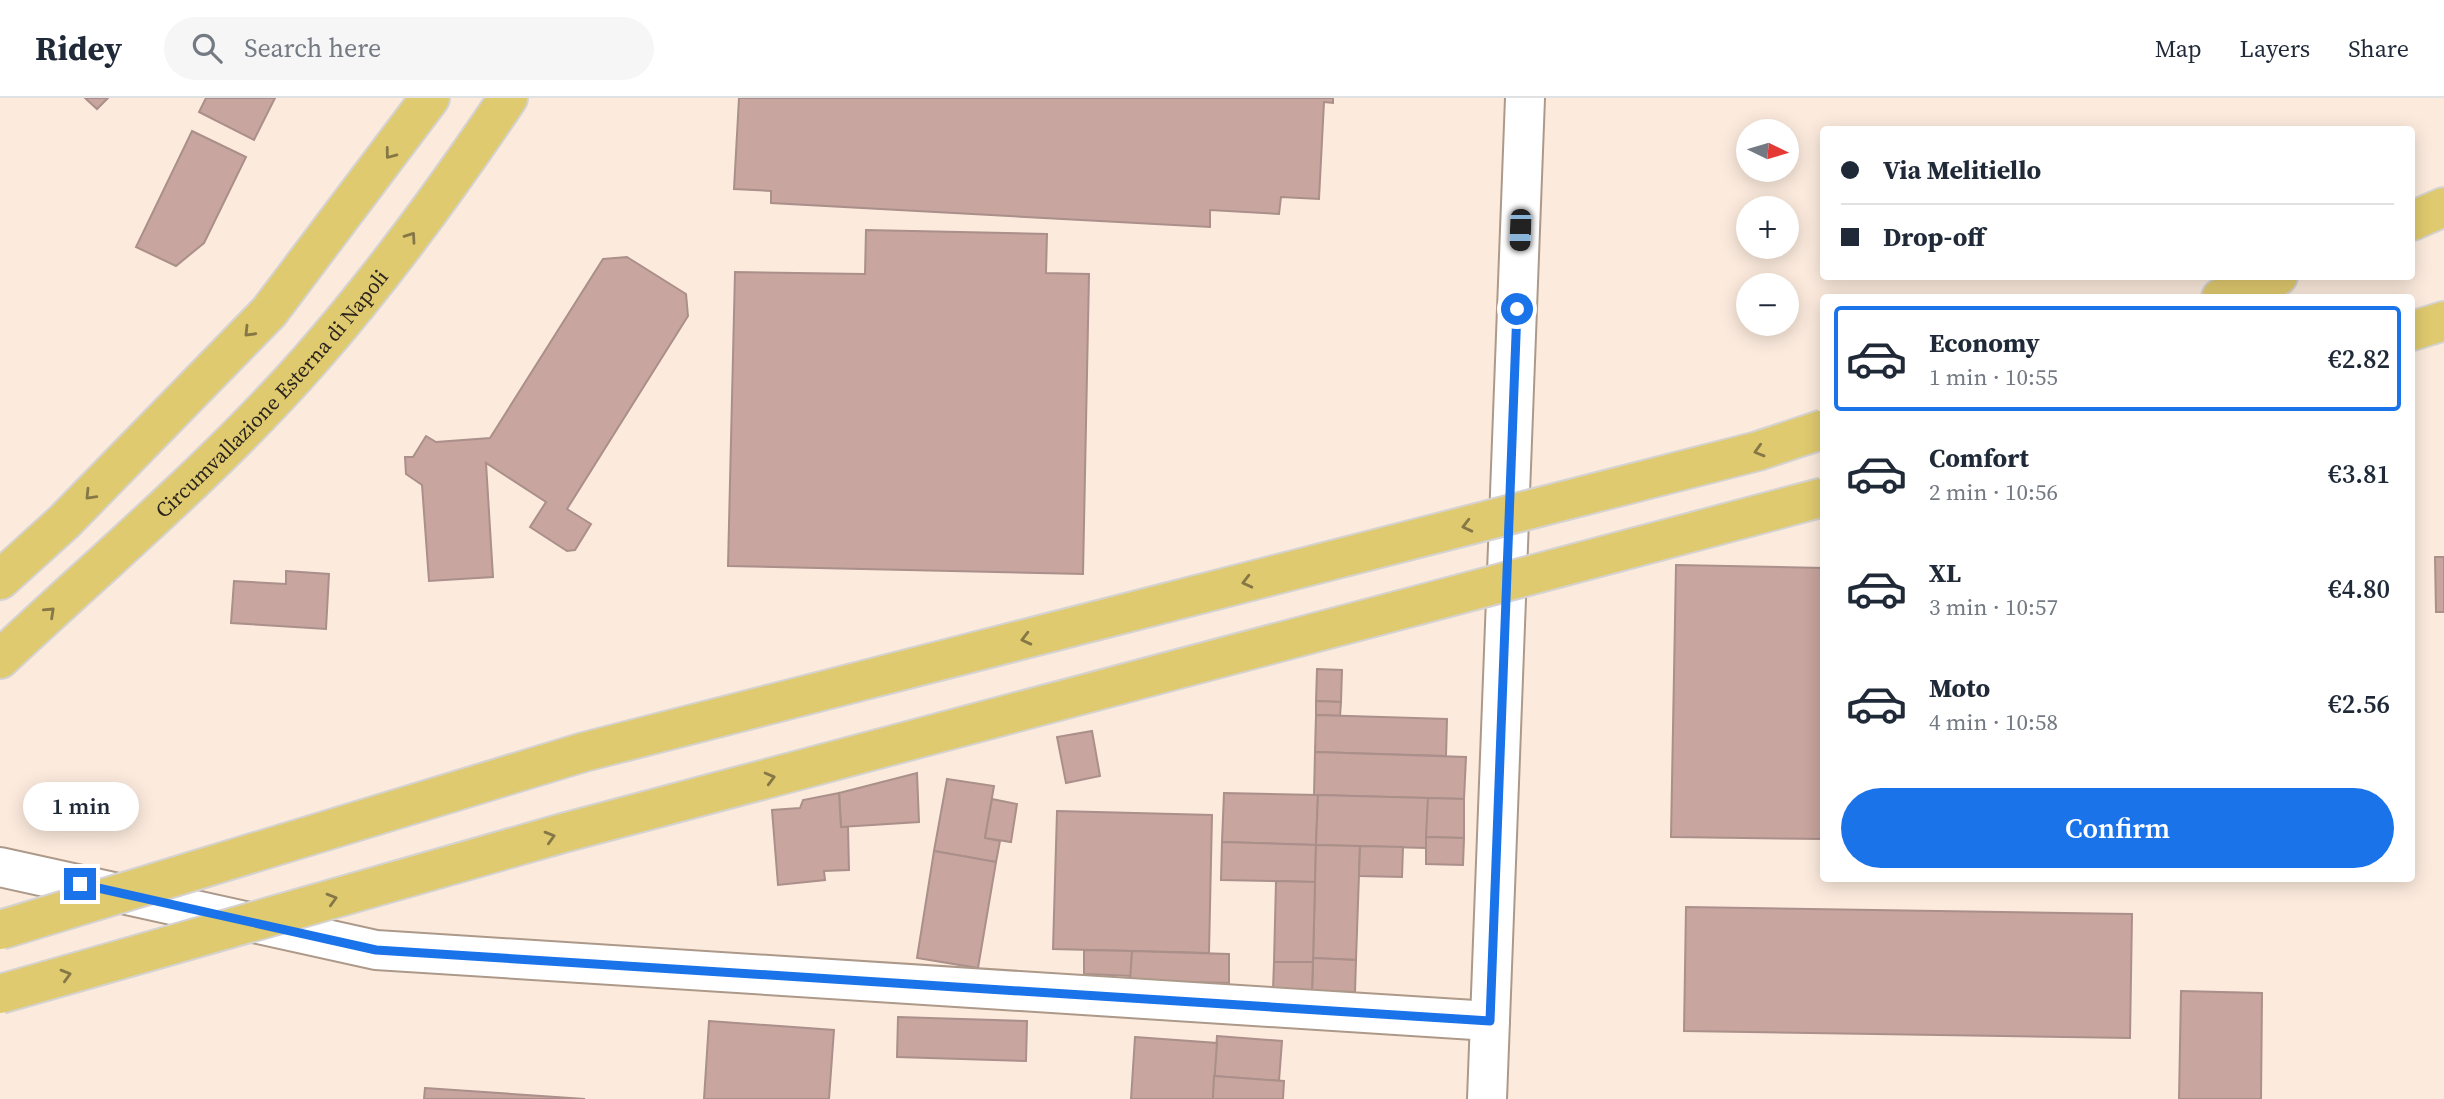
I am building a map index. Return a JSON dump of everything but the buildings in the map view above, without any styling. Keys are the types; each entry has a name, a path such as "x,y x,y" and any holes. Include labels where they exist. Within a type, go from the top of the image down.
{"highway":[{"path":"0,580 64,522 269,312 430,98"},
{"name":"Circumvallazione Esterna di Napoli","path":"0,659 226,448 309,362 392,262 508,98"},
{"path":"2415,220 2444,207"},
{"path":"2231,294 2268,280"},
{"path":"2415,330 2444,321"},
{"path":"0,930 584,752 1758,451 1820,430"},
{"path":"0,994 563,833 1820,497"}],"street":[{"path":"1487,1099 1525,98"},
{"path":"0,867 376,950 1490,1021"}],"route":[{"path":"80,884 376,950 1490,1021 1517,309"}]}
